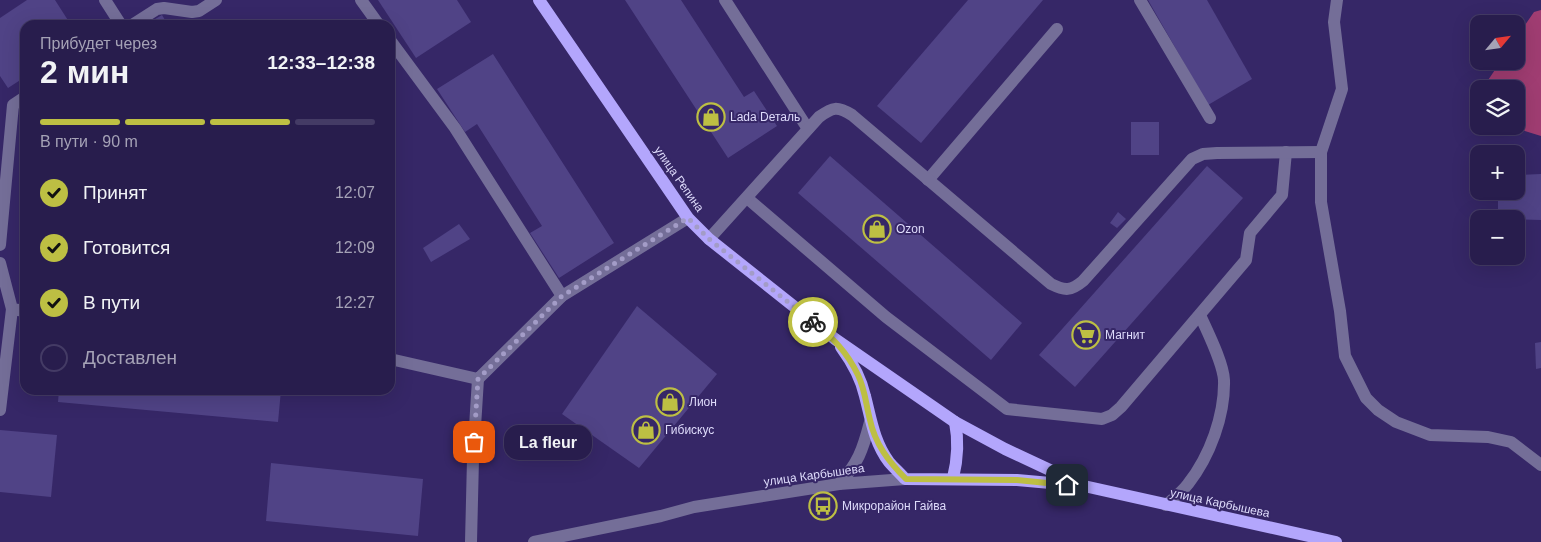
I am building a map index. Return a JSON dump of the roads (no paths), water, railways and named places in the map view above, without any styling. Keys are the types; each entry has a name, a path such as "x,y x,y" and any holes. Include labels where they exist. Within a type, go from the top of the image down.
{"main road":[{"name":"улица Репина","path":"539,0 688,218 709,239 835,339"},
{"path":"835,339 955,422 1005,449 1084,486"},
{"path":"835,339 850,359 859,376 870,422 881,448 889,462 906,479"},
{"path":"953,478 958,456 959,440 955,422"},
{"name":"улица Карбышева","path":"906,479 1017,480 1084,486 1336,542"}],"street":[{"path":"105,0 118,20"},
{"path":"140,20 158,9 164,8 192,12 199,11 216,0"},
{"path":"361,0 375,20"},
{"path":"725,0 808,129"},
{"path":"1140,0 1210,118"},
{"path":"1337,0 1334,22 1342,89 1321,152 1321,202 1340,311 1345,356 1366,398 1378,410 1396,422 1430,434 1488,437 1511,442 1541,465"},
{"path":"928,180 1057,30"},
{"path":"395,47 454,128 562,296"},
{"path":"0,245 13,105 20,100"},
{"path":"709,239 808,129 828,110 840,108 852,115 1052,284 1062,290 1073,289 1083,281 1192,159 1203,154 1218,152 1321,152"},
{"path":"747,198 886,317 1007,409 1102,420 1112,415 1121,407 1246,260 1250,233 1282,195 1286,152"},
{"path":"471,542 473,459 478,379 562,296 688,218"},
{"path":"0,263 19,310 0,410"},
{"path":"1166,505 1188,485 1205,458 1220,417 1224,378 1213,342 1200,315"},
{"path":"395,360 478,379"},
{"path":"839,484 853,470 862,453 870,422"},
{"name":"улица Карбышева","path":"534,542 661,516 694,507 839,484 906,479"}],"place":[{"name":"Lada Dеталь","path":"711,117"},
{"name":"Ozon","path":"877,229"},
{"name":"Магнит","path":"1086,335"},
{"name":"Лион","path":"670,402"},
{"name":"Гибискус","path":"646,430"},
{"name":"La fleur","path":"474,442"},
{"name":"Микрорайон Гайва","path":"823,506"}]}
